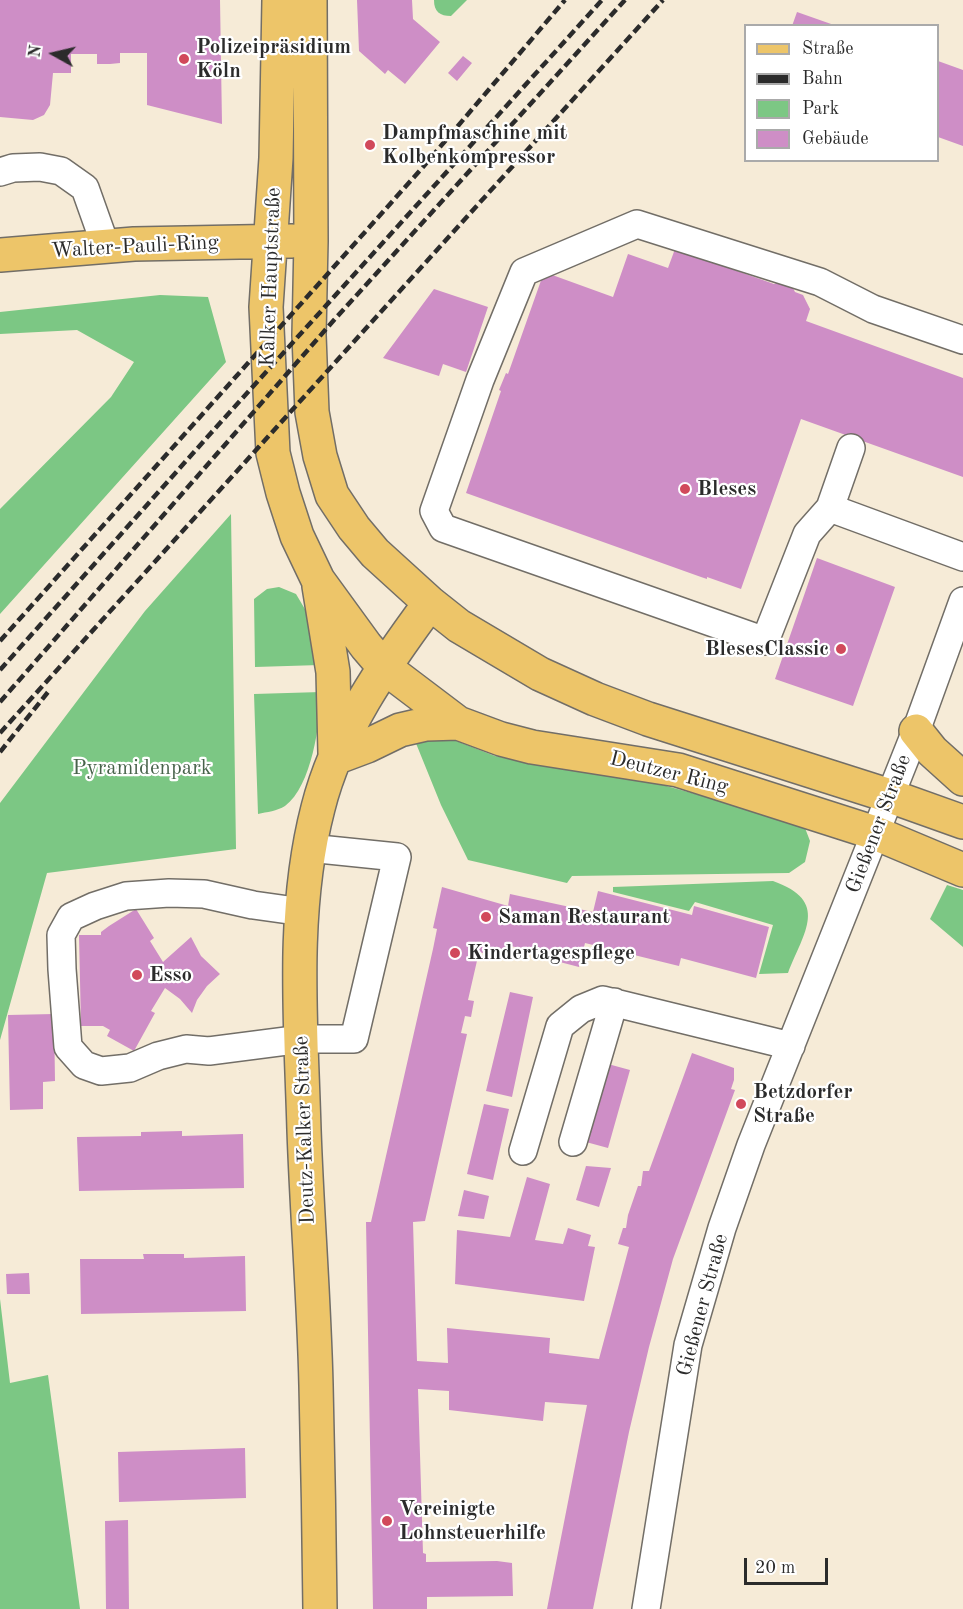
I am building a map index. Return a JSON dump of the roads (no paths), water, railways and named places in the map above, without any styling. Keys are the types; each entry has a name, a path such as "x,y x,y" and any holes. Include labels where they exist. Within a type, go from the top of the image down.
{"main road":[{"name":"Kalker Hauptstraße","path":"279,0 276,158 266,307 273,453 297,536 318,580 384,668"},
{"name":"Kalker Hauptstraße","path":"310,0 309,335 312,412 320,456 332,495 354,528 375,553 430,603"},
{"name":"Walter-Pauli-Ring","path":"0,255 198,242 311,241"},
{"path":"318,580 333,672 335,758 400,730 426,724 458,723"},
{"name":"Deutz-Kalker Straße","path":"320,1609 316,1382 307,1206 300,978 309,848 318,806 335,758 369,691 430,603"},
{"name":"Deutzer Ring","path":"430,603 459,626 540,674 595,699 648,719 890,796 963,822"},
{"name":"Deutzer Ring","path":"384,668 458,723 501,739 532,747 678,770 875,833 963,870"},
{"path":"916,731 932,751 963,779"}],"street":[{"path":"0,172 13,168 40,167 61,171 85,188 106,247"},
{"path":"851,448 830,508 807,534 765,641 443,528 434,511 480,380 524,272 637,224 820,282 873,309 963,340"},
{"path":"830,508 963,557"},
{"name":"Gießener Straße","path":"646,1609 688,1345 722,1228 751,1145 916,731 963,601"},
{"path":"303,912 253,905 204,894 169,893 126,896 70,917 61,935 68,1047 84,1065 101,1071 130,1068 158,1056 186,1049 209,1051 302,1039 354,1039 397,857 309,848"},
{"path":"524,1151 560,1026 581,1010 603,1000 791,1046"},
{"path":"573,1142 614,1002"}],"railway":[{"path":"0,641 423,167 565,0"},
{"path":"0,670 602,0"},
{"path":"0,702 334,320 625,0"},
{"path":"0,733 663,0"},
{"path":"0,752 48,692"}],"place":[{"name":"Polizeipräsidium Köln","path":"184,59"},
{"name":"Dampfmaschine mit Kolbenkompressor","path":"370,145"},
{"name":"Bleses","path":"685,489"},
{"name":"BlesesClassic","path":"841,649"},
{"name":"Saman Restaurant","path":"486,917"},
{"name":"Kindertagespflege","path":"455,953"},
{"name":"Esso","path":"137,975"},
{"name":"Betzdorfer Straße","path":"741,1104"},
{"name":"Vereinigte Lohnsteuerhilfe","path":"387,1521"}],"park label":[{"name":"Pyramidenpark","path":"142,768"}]}
